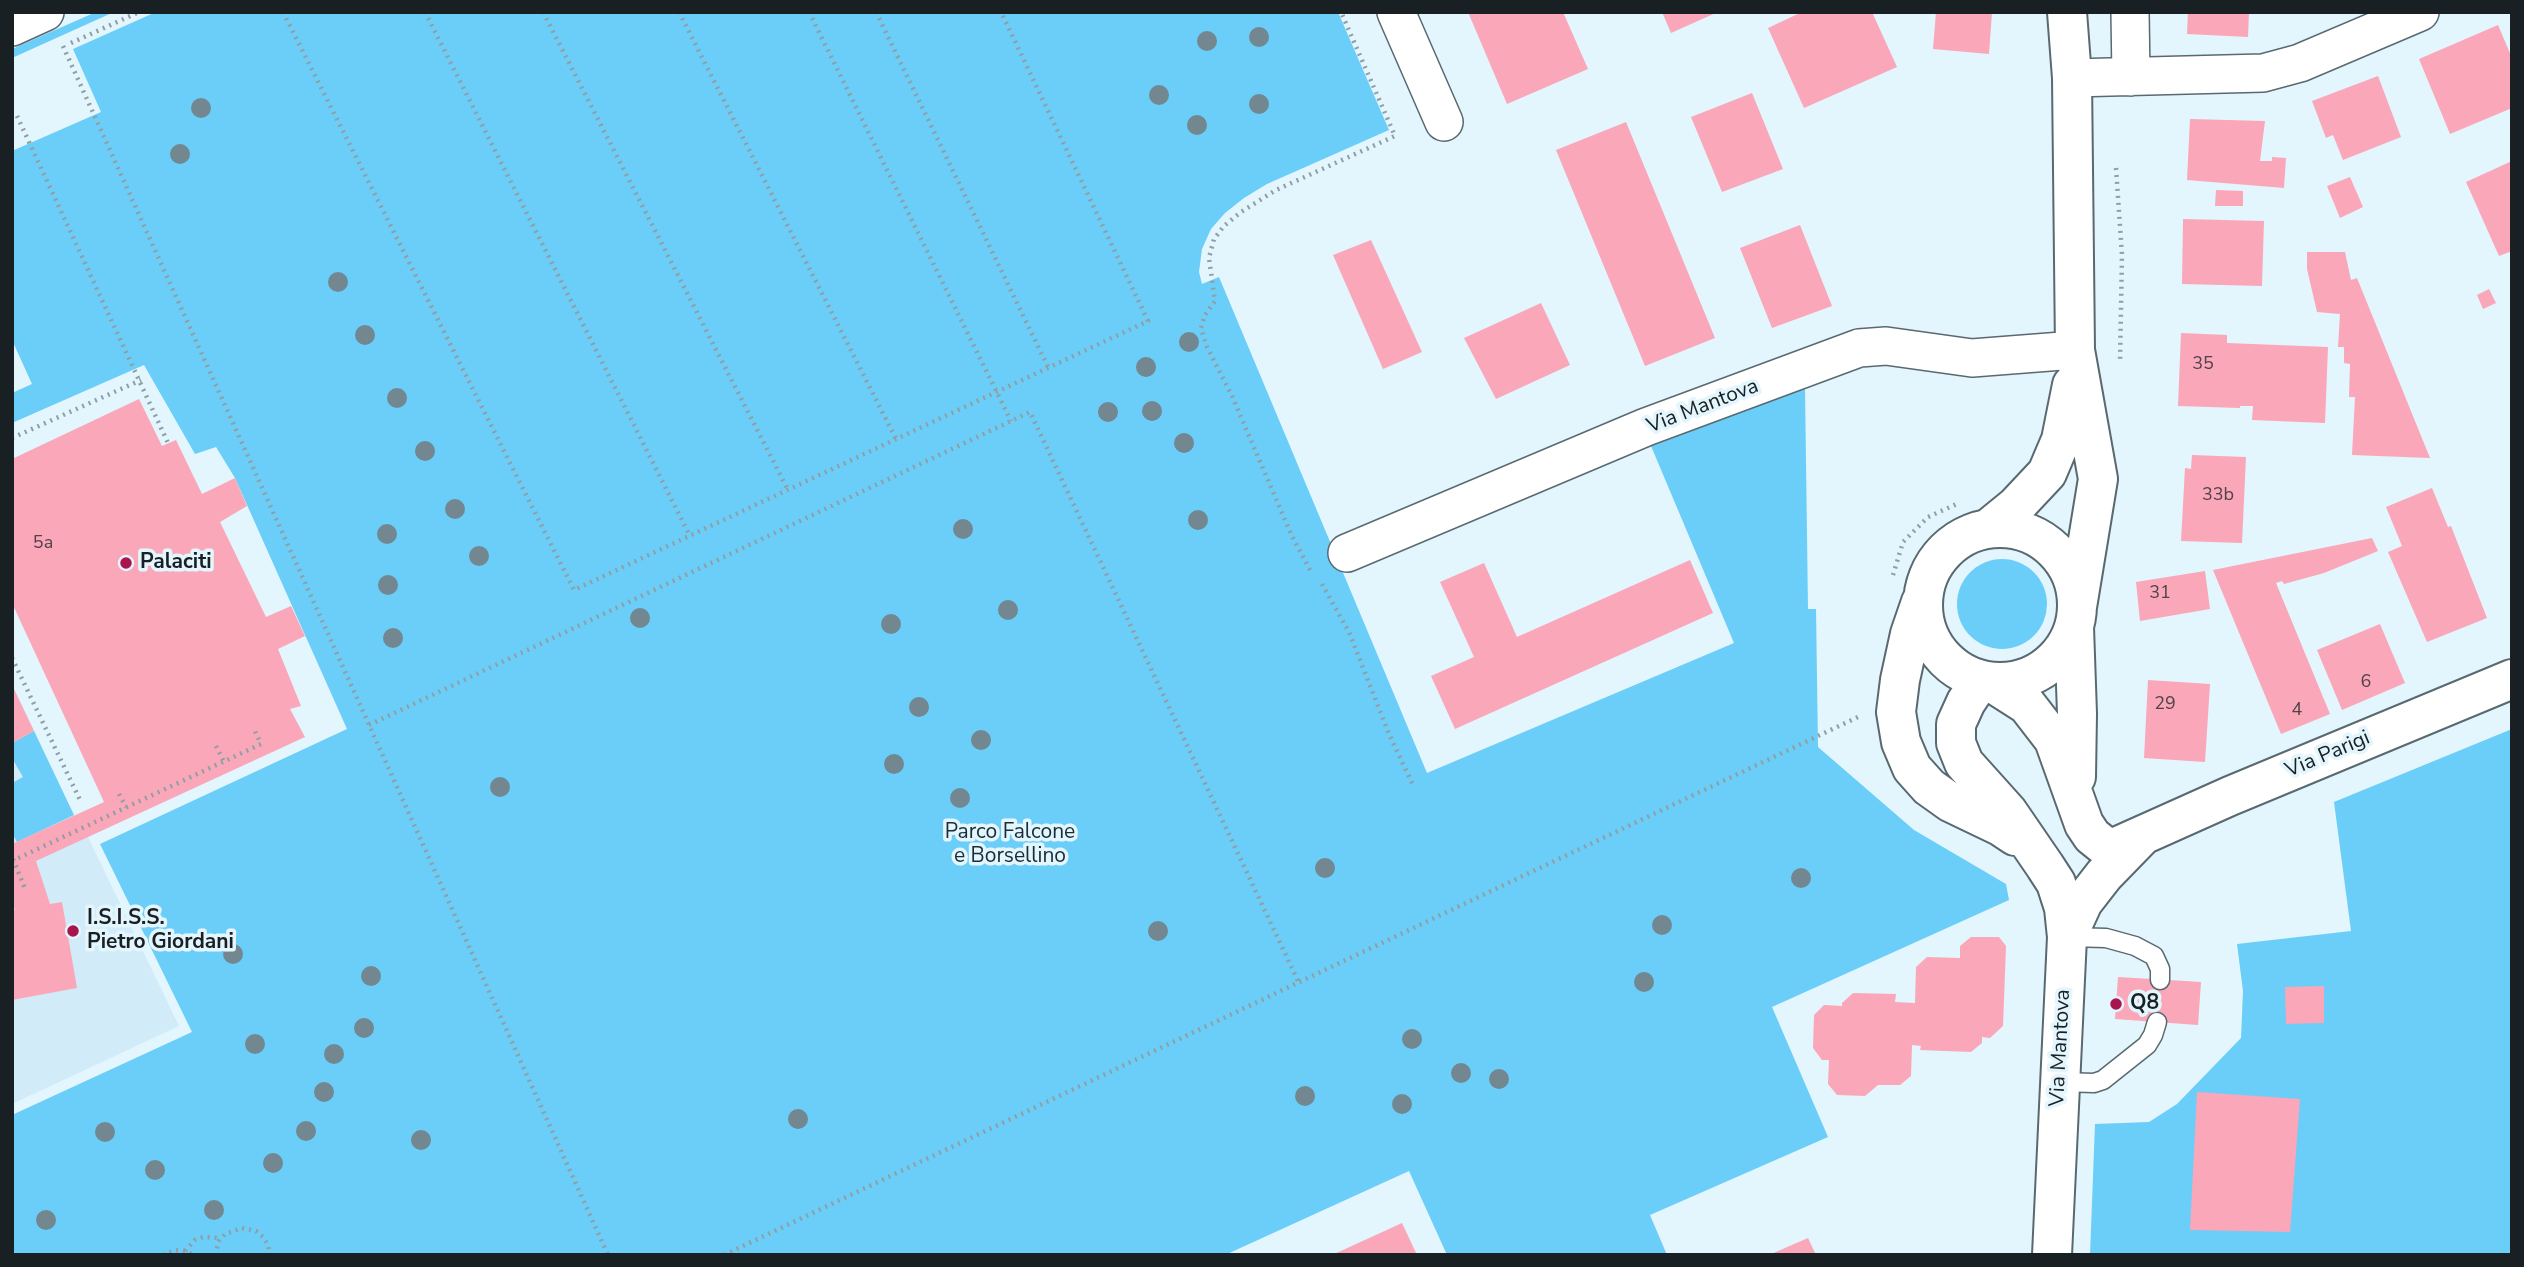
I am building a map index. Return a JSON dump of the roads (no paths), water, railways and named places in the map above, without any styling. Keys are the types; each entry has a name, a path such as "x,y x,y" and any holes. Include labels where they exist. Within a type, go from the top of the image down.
{"main road":[{"name":"Via Mantova","path":"2052,1255 2067,937 2064,908 2056,883 2034,849 2008,812 1964,763 1956,743 1956,724 1978,684 1987,681 2012,681 2043,668 2063,649 2075,617 2098,479 2076,357 2072,78 2067,12"},
{"name":"Via Mantova","path":"2034,849 2000,826 1950,802 1928,787 1912,768 1901,742 1896,712 1899,680 1910,634 1932,569 1944,551 1964,537 1989,528 2016,506 2047,473 2061,440 2076,357"},
{"path":"1989,528 2014,529 2026,533 2053,550 2071,576 2075,617"},
{"name":"Via Mantova","path":"1923,598 1925,624 1938,652 1956,669 1987,681"},
{"name":"Via Parigi","path":"2075,617 2075,797"},
{"name":"Via Parigi","path":"1987,681 2026,705 2054,740 2084,824 2092,836 2107,848 2116,847 2230,796 2512,679"},
{"name":"Via Parigi","path":"2067,937 2083,902 2123,854 2144,834"}],"street":[{"path":"12,27 44,12"},
{"path":"1396,12 1444,122"},
{"path":"2130,12 2131,77"},
{"path":"2072,78 2263,74 2300,63 2420,12"},
{"name":"Via Mantova","path":"1347,553 1646,427 1859,348 1886,346 1972,358 2076,357"}],"lane":[{"path":"2067,937 2106,938 2134,946 2154,956 2160,969 2160,979"},
{"path":"2060,1082 2094,1083 2103,1080 2147,1045 2157,1022"}],"place":[{"name":"Palaciti","path":"126,563"},
{"name":"I.S.I.S.S. Pietro Giordani","path":"73,931"},
{"name":"Q8","path":"2116,1004"}],"park label":[{"name":"Parco Falcone e Borsellino","path":"1010,845"}]}
